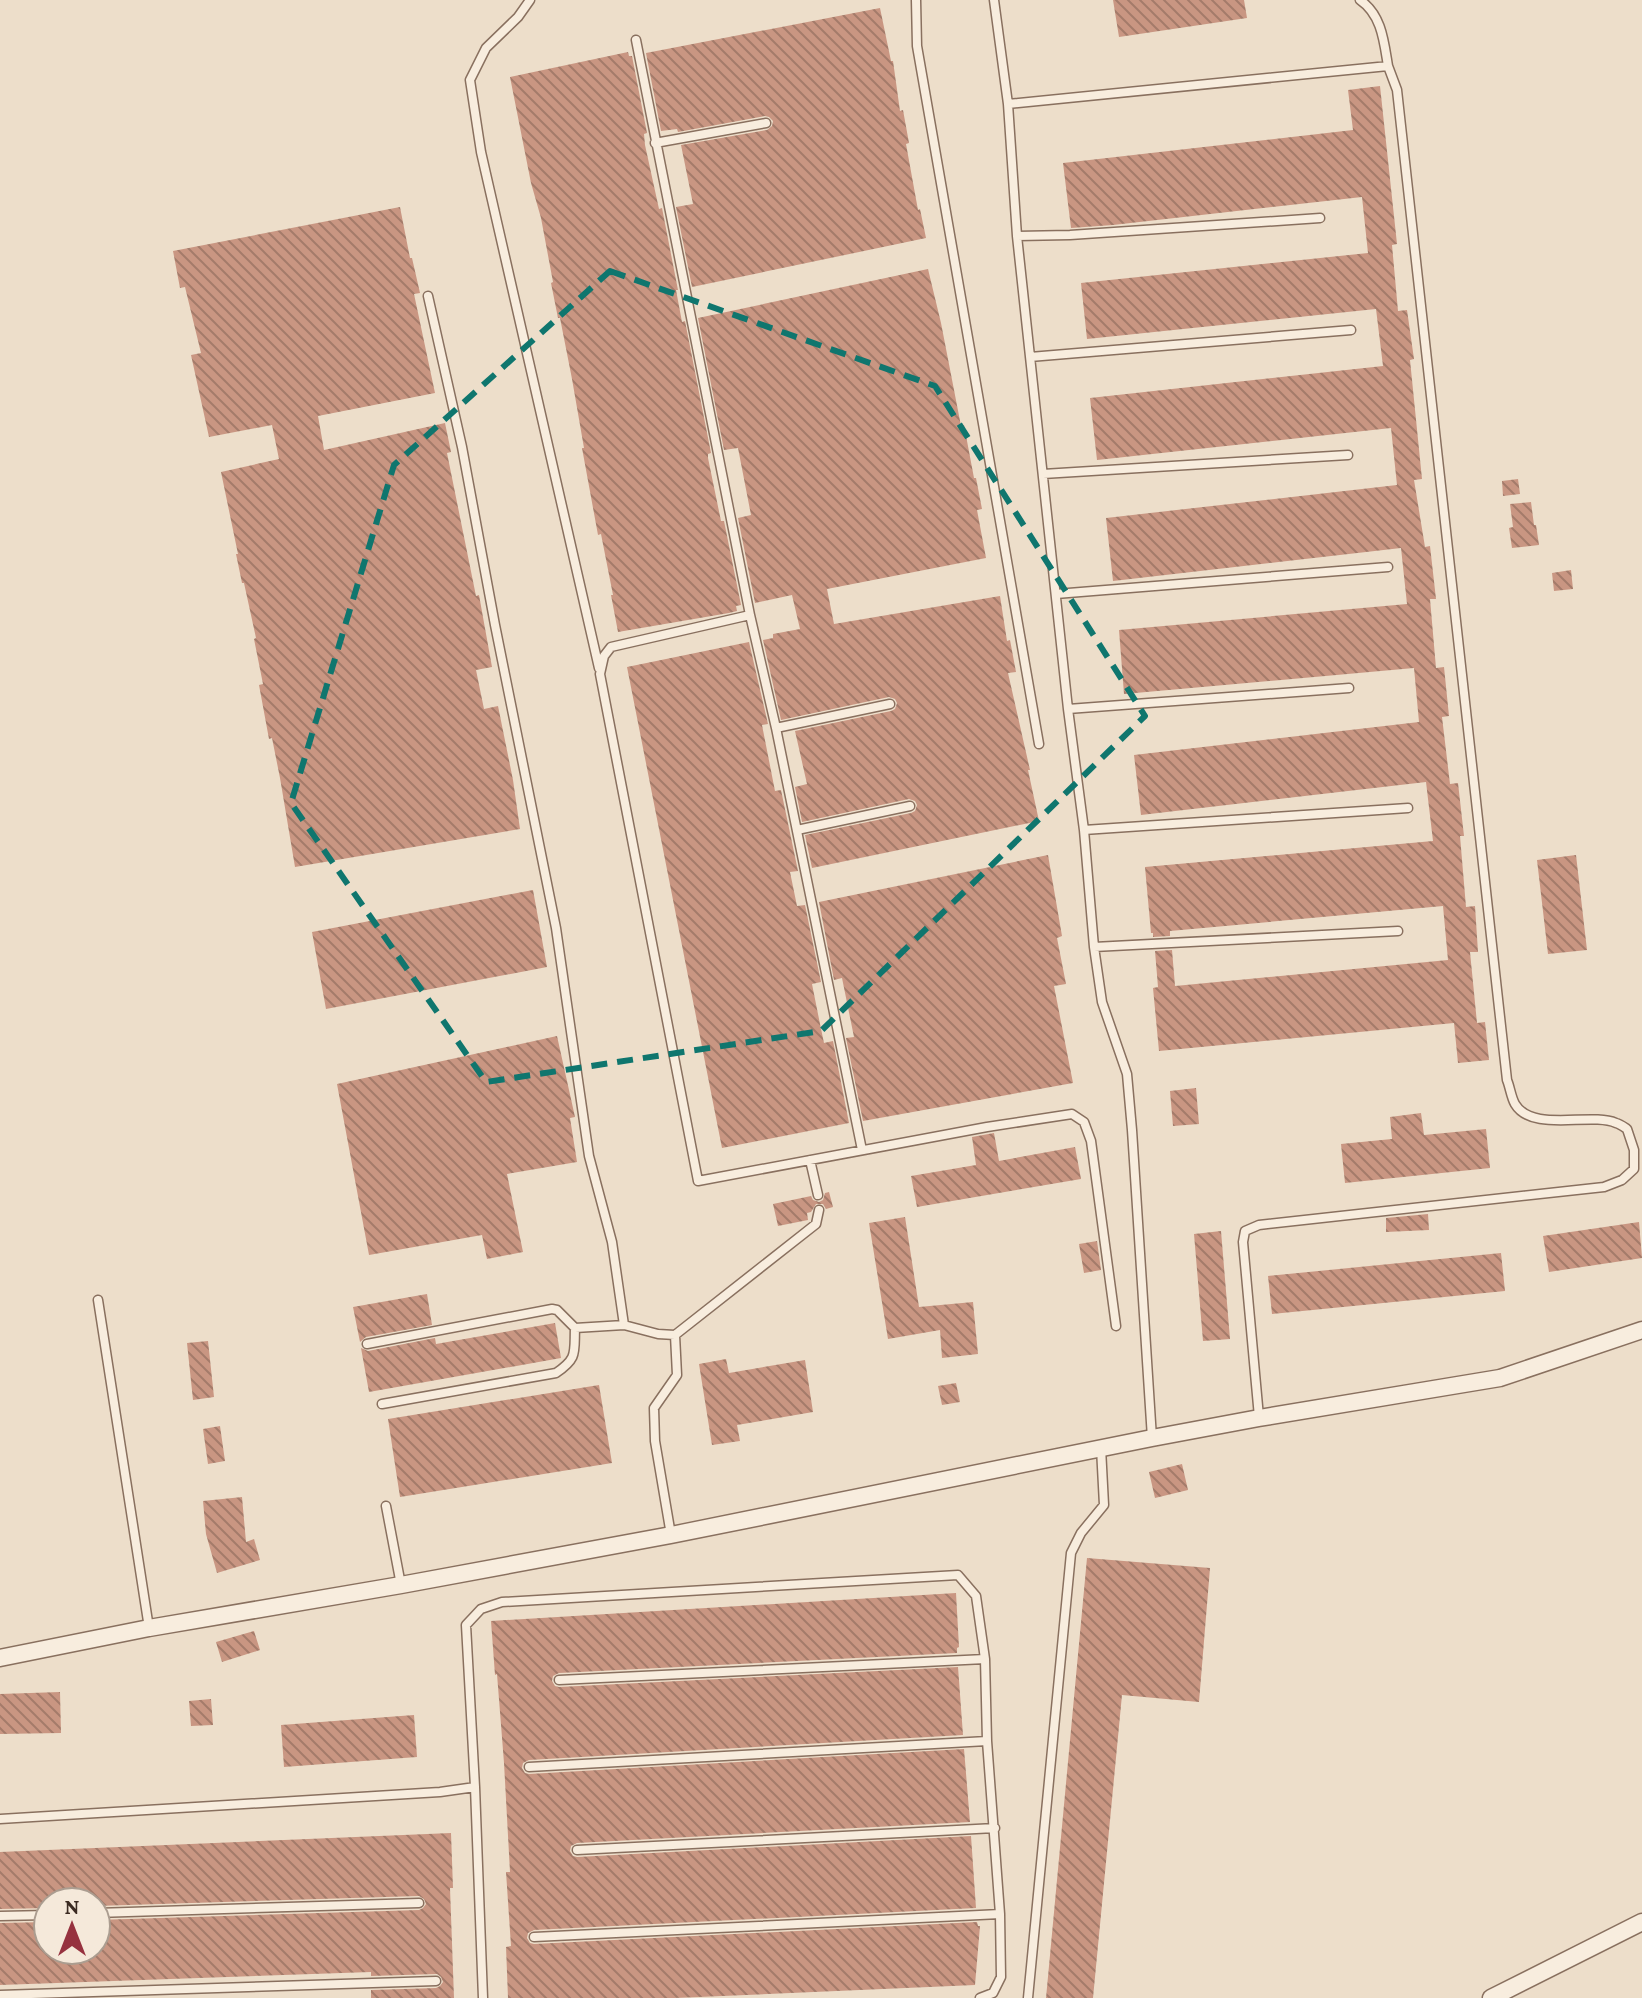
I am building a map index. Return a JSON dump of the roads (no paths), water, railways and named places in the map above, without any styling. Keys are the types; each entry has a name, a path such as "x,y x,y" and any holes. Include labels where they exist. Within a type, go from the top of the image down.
{"street":[{"path":"0,1658 149,1628 671,1535 1259,1418 1500,1378 1642,1330"},
{"path":"1491,1998 1642,1922"}],"lane":[{"path":"530,0 518,17 486,48 470,80 481,152 600,674 698,1181 1072,1114 1084,1122 1091,1141 1116,1326"},
{"path":"916,0 917,46 1039,744"},
{"path":"994,0 1008,104 1017,236 1084,830 1094,947 1102,1002 1127,1074 1152,1438"},
{"path":"1259,1418 1243,1242 1245,1231 1259,1225 1604,1187 1622,1180 1634,1169 1634,1150 1627,1129 1615,1122 1592,1119 1557,1121 1527,1115 1515,1105 1507,1080 1397,90 1388,66 1382,29 1368,5 1360,0"},
{"path":"636,40 750,615 862,1150"},
{"path":"1008,104 1388,66"},
{"path":"655,143 766,123"},
{"path":"1017,236 1320,218"},
{"path":"428,296 462,447 556,928 589,1156 612,1242 624,1325"},
{"path":"1030,357 1351,330"},
{"path":"1043,474 1348,455"},
{"path":"1056,594 1388,567"},
{"path":"600,674 604,656 611,647 750,615"},
{"path":"1068,709 1349,688"},
{"path":"776,728 890,704"},
{"path":"797,830 910,806"},
{"path":"1084,830 1408,808"},
{"path":"1094,947 1398,931"},
{"path":"810,1160 818,1195"},
{"path":"575,1328 624,1325 675,1335 816,1224 819,1210"},
{"path":"98,1300 149,1628"},
{"path":"367,1344 552,1309 557,1310 575,1328 574,1355 570,1363 556,1373 382,1404"},
{"path":"671,1535 655,1441 654,1408 677,1375 675,1335"},
{"path":"1028,1998 1071,1553 1081,1533 1104,1505 1101,1448"},
{"path":"386,1506 401,1585"},
{"path":"483,1998 466,1625 481,1609 502,1602 958,1575 976,1596 985,1659 987,1741 1000,1914 1001,1977 993,1993 980,1998"},
{"path":"559,1680 985,1659"},
{"path":"529,1767 987,1741"},
{"path":"0,1819 440,1792 475,1787"},
{"path":"577,1850 995,1828"},
{"path":"112,1913 419,1903"},
{"path":"534,1937 1000,1914"},
{"path":"0,1916 32,1915"},
{"path":"0,1995 436,1981"}]}
